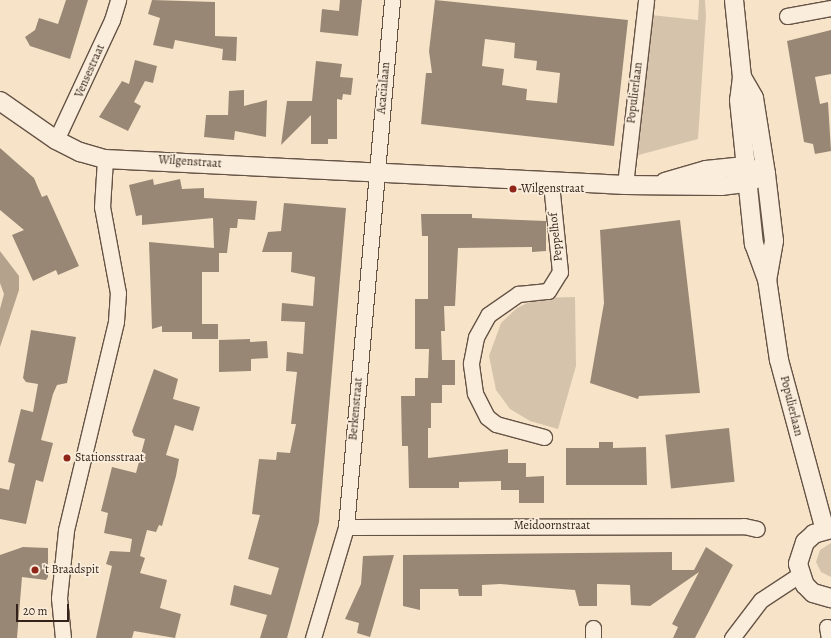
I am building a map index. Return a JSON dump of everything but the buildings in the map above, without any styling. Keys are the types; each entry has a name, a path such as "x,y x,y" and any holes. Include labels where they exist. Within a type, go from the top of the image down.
{"street":[{"name":"Vensestraat","path":"56,140 109,27 118,0"},
{"name":"Acacialaan","path":"376,175 392,0"},
{"name":"Populierlaan","path":"624,185 646,0"},
{"name":"Populierlaan","path":"734,0 742,77 739,100 754,244 767,280 779,360 828,529"},
{"path":"787,16 831,8"},
{"name":"Populierlaan","path":"742,77 754,98 766,174 774,241 767,280"},
{"path":"0,101 56,140"},
{"name":"Wilgenstraat","path":"56,140 80,152 106,159 551,184 624,185 663,183 701,187 746,175 766,174"},
{"path":"63,638 59,598 66,530 116,321 118,293 102,207 106,159"},
{"name":"Berkenstraat","path":"313,638 346,527 376,175"},
{"name":"Peppelhof","path":"544,437 496,424 487,417 474,393 471,363 476,337 488,315 518,294 548,291 560,272 551,184"},
{"name":"Meidoornstraat","path":"346,527 744,526 757,529"},
{"path":"828,529 805,542 798,564 799,575 813,592 831,598"},
{"path":"732,638 762,600 799,575"}],"shaded area":[{"path":"699,0 705,0 706,16 698,139 635,156 651,15 698,20"},
{"path":"0,251 19,276 19,290 0,347 0,309 4,294 0,283"},
{"path":"575,297 576,366 558,429 530,421 510,409 496,390 489,356 501,323 517,308 538,298"},
{"path":"831,543 831,577 821,572 816,562 820,550"}],"place":[{"name":"Wilgenstraat","path":"513,189"},
{"name":"Stationsstraat","path":"67,458"},
{"name":"'t Braadspit","path":"35,570"}]}
